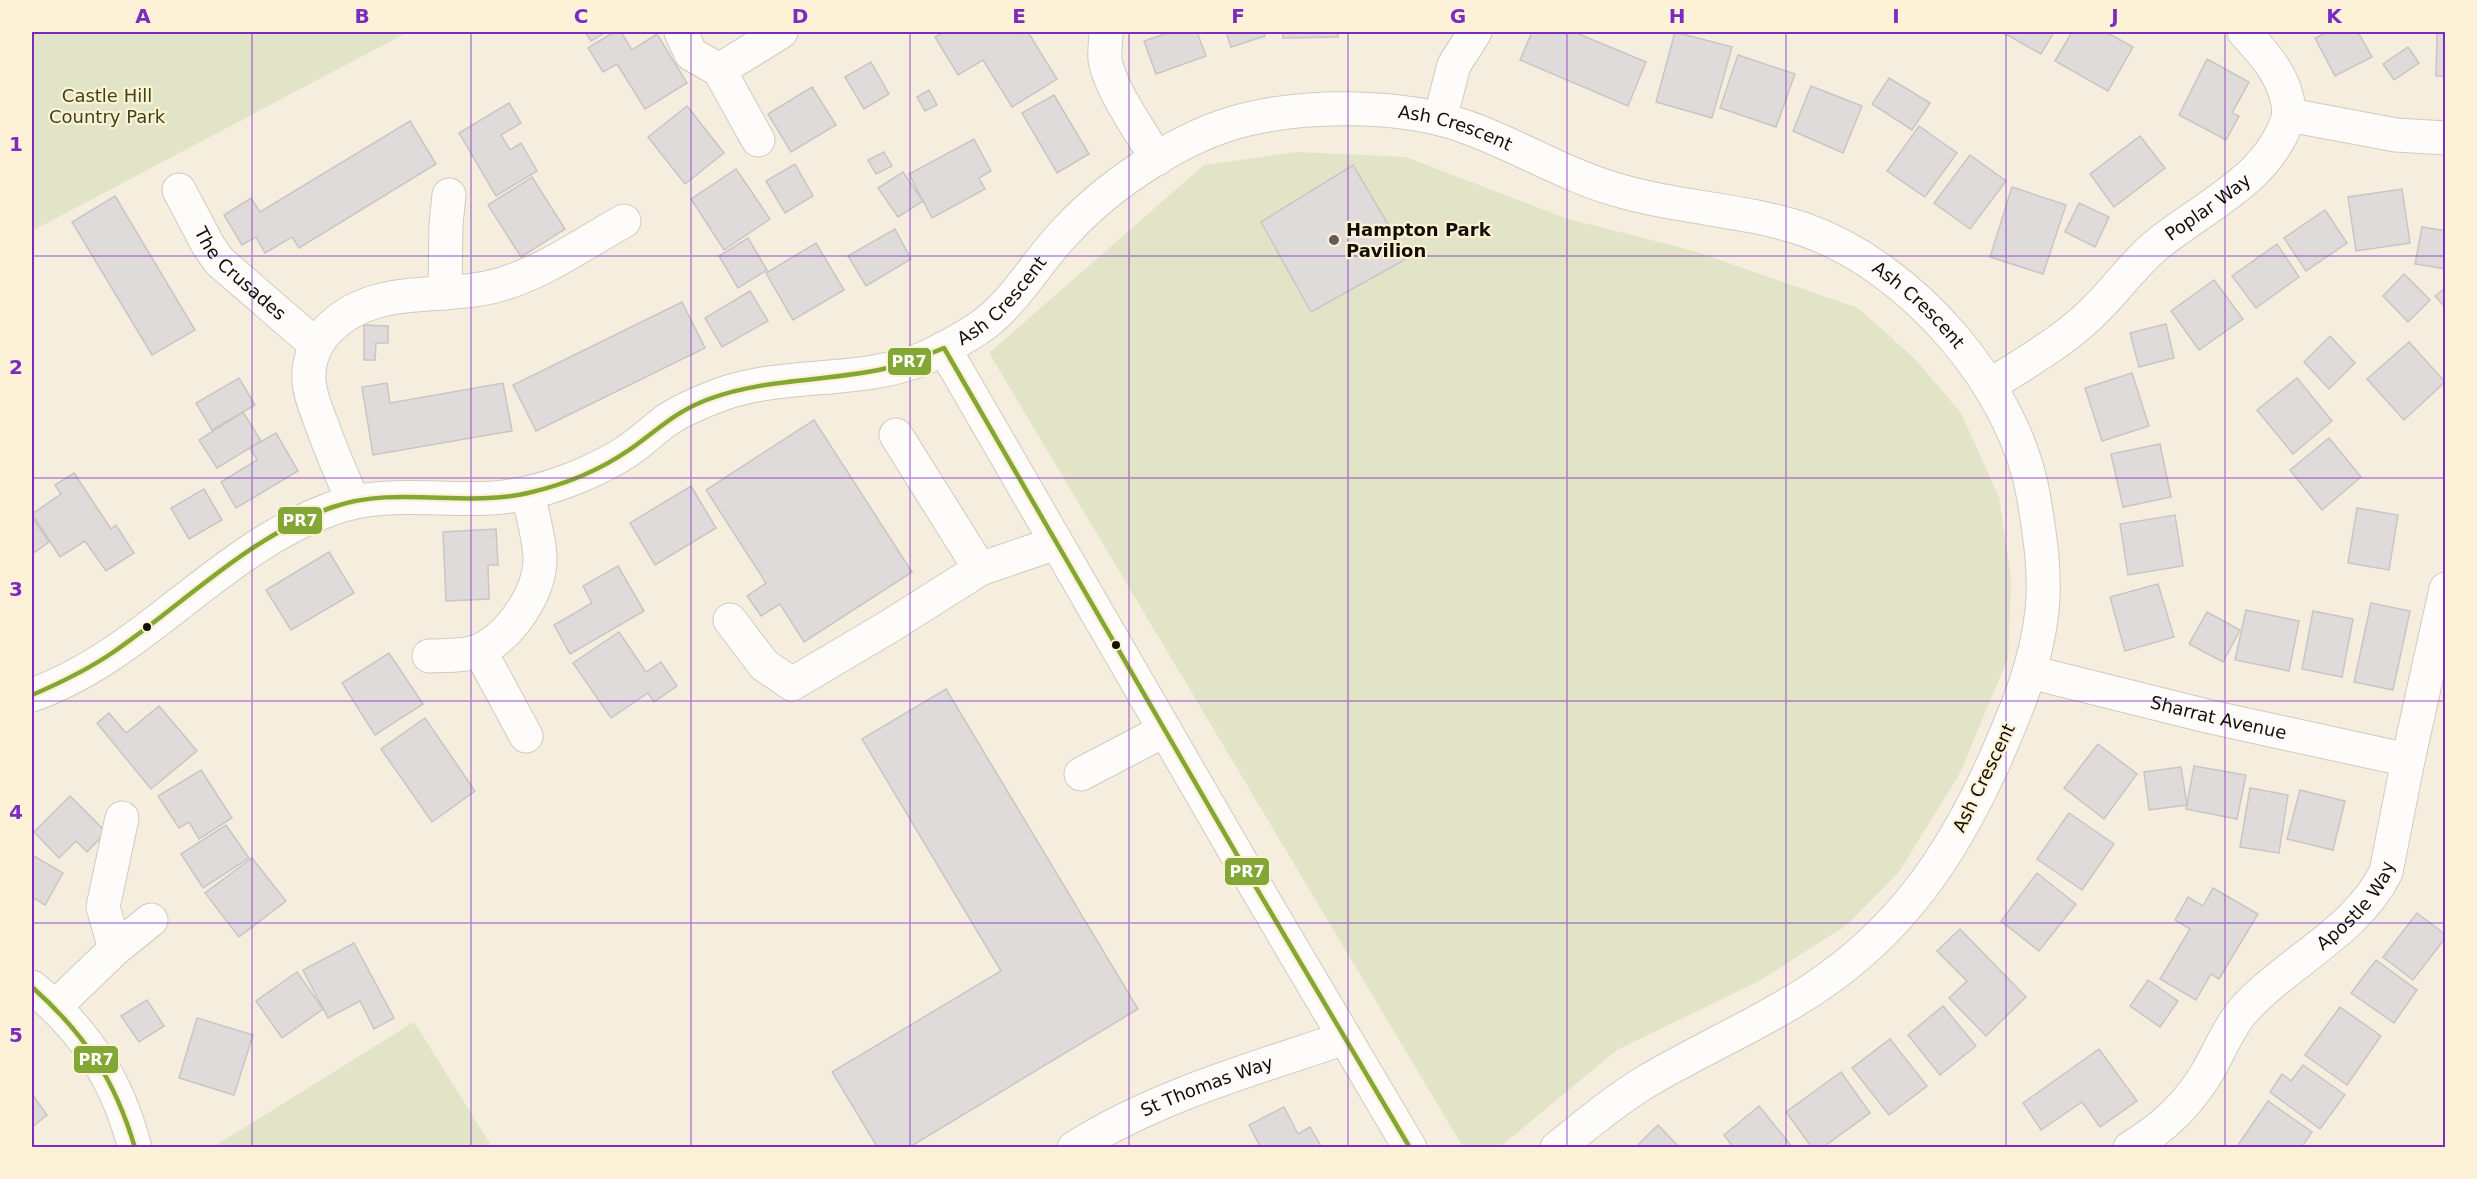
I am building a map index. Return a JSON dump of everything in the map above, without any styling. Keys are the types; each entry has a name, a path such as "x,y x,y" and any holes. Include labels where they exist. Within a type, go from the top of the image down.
{"street":[{"path":"681,32 691,54 719,70 758,140"},
{"path":"719,70 781,32"},
{"path":"1106,32 1105,59 1108,70 1157,159"},
{"path":"1440,119 1454,65 1475,32"},
{"path":"2244,32 2259,48 2281,80 2286,92 2289,115 2396,135 2445,138"},
{"name":"Ash Crescent","path":"32,695 55,687 96,664 269,540 301,521 353,501 499,497 528,493 599,466 625,453 666,421 722,394 774,381 870,373 924,358 984,325 1074,222 1125,179 1207,132 1263,116 1326,109 1396,112 1466,126 1582,179 1647,199 1765,218 1824,237 1871,265 1913,297 1960,345 1989,386 2022,452 2031,482 2037,517 2043,587 2041,620 2030,672 2019,706 1963,825 1917,897 1868,948 1818,986 1638,1086 1557,1148"},
{"name":"Poplar Way","path":"1989,386 2043,352 2076,327 2099,307 2123,277 2152,249 2225,197 2246,179 2276,146 2285,131 2289,115"},
{"name":"The Crusades","path":"179,190 219,261 316,345"},
{"path":"445,293 446,224 449,195"},
{"path":"353,501 312,399 309,366 316,345 329,329 357,307 420,294 482,289 506,283 546,265 624,221"},
{"path":"944,348 1410,1148"},
{"path":"896,435 980,569"},
{"path":"429,656 480,651 506,630 524,608 537,583 540,556 528,493"},
{"path":"730,620 764,665 792,684 980,569 1056,543"},
{"name":"Apostle Way","path":"2130,1148 2178,1113 2192,1097 2241,1014 2257,996 2350,920 2369,901 2386,872 2445,589"},
{"path":"480,651 526,736"},
{"name":"Sharrat Avenue","path":"2030,672 2211,717 2408,760"},
{"path":"1081,774 1165,730"},
{"path":"115,949 103,907 122,818"},
{"path":"135,1148 128,1120 107,1073 84,1038 44,996 115,949 151,920"},
{"name":"St Thomas Way","path":"1074,1148 1113,1125 1191,1092 1345,1038"}],"green space":[{"name":"Castle Hill Country Park","path":"32,32 408,32 32,231"},
{"path":"1297,152 1406,157 1565,218 1694,251 1858,308 1914,358 1961,413 1999,497 2011,578 2008,658 1960,773 1899,872 1848,924 1761,980 1617,1050 1500,1147 1463,1147 989,353 1204,165"},
{"path":"414,1022 492,1147 213,1147"}],"building":[{"path":"585,32 606,32 591,41"},
{"path":"614,32 621,32 632,50 657,34 687,83 645,109 617,64 603,72 588,48"},
{"path":"944,32 1015,32 1017,34 1028,32 1057,79 1012,107 983,60 958,75 935,37"},
{"path":"1171,32 1197,32 1206,56 1156,74 1144,41"},
{"path":"1226,32 1264,32 1265,36 1231,47"},
{"path":"1283,32 1338,32 1338,37 1283,38"},
{"path":"1532,32 1574,32 1646,62 1628,106 1520,60"},
{"path":"1675,32 1732,47 1712,118 1656,102"},
{"path":"2002,32 2054,32 2041,54"},
{"path":"2072,32 2106,32 2133,47 2108,91 2055,61"},
{"path":"2328,32 2358,32 2372,57 2335,76 2315,38"},
{"path":"2437,32 2446,32 2446,76 2436,76"},
{"path":"2408,47 2419,63 2394,80 2383,64"},
{"path":"1738,55 1795,74 1776,127 1720,108"},
{"path":"2207,59 2249,82 2232,113 2239,116 2226,140 2179,115"},
{"path":"871,62 889,94 864,109 845,77"},
{"path":"1889,78 1930,103 1912,130 1872,104"},
{"path":"1811,86 1862,106 1843,153 1793,131"},
{"path":"812,87 836,125 791,152 768,114"},
{"path":"929,90 937,105 925,111 917,97"},
{"path":"1054,95 1089,154 1057,173 1022,113"},
{"path":"509,103 521,123 501,135 510,150 521,143 537,171 496,196 459,133"},
{"path":"687,106 724,153 685,184 648,137"},
{"path":"410,121 436,164 299,248 292,237 265,253 256,237 242,245 224,215 251,198 260,212"},
{"path":"1919,126 1957,153 1925,197 1887,171"},
{"path":"2140,136 2165,168 2114,207 2090,174"},
{"path":"974,139 991,171 979,178 985,189 932,218 909,174"},
{"path":"884,152 892,166 876,174 868,160"},
{"path":"1970,155 2006,181 1970,229 1934,203"},
{"path":"795,164 813,196 785,213 766,181"},
{"name":"Hampton Park Pavilion","path":"1353,165 1408,258 1311,312 1261,222"},
{"path":"736,169 770,219 724,250 691,199"},
{"path":"903,172 923,201 898,217 878,188"},
{"path":"532,177 565,229 521,257 488,205"},
{"path":"2012,187 2066,205 2043,274 1990,257"},
{"path":"2402,189 2410,243 2356,251 2348,197"},
{"path":"115,196 195,330 152,355 72,222"},
{"path":"2079,203 2109,217 2095,247 2065,232"},
{"path":"2325,210 2347,243 2306,271 2284,238"},
{"path":"2422,227 2446,231 2446,269 2415,264"},
{"path":"895,229 911,259 866,286 848,256"},
{"path":"748,238 767,270 738,288 719,256"},
{"path":"816,243 844,290 793,320 766,273"},
{"path":"2277,244 2299,277 2256,308 2232,276"},
{"path":"2404,274 2430,300 2408,322 2383,296"},
{"path":"2214,280 2243,319 2199,350 2171,311"},
{"path":"2446,287 2446,308 2435,296"},
{"path":"750,291 768,321 722,347 705,318"},
{"path":"682,302 705,348 536,431 513,385"},
{"path":"2166,324 2174,358 2139,367 2130,333"},
{"path":"364,325 388,326 388,343 376,343 375,360 364,360"},
{"path":"2330,336 2355,363 2329,389 2304,362"},
{"path":"2409,342 2445,382 2404,420 2367,379"},
{"path":"2132,373 2149,426 2102,441 2085,388"},
{"path":"239,378 255,405 212,430 196,403"},
{"path":"2297,378 2332,421 2293,454 2257,410"},
{"path":"387,383 390,403 503,383 512,431 373,455 362,387"},
{"path":"243,412 261,441 217,468 199,440"},
{"path":"814,420 912,572 804,642 780,604 761,616 747,596 766,583 706,490"},
{"path":"276,433 298,471 236,508 221,482 257,460 250,448"},
{"path":"2329,438 2361,477 2322,510 2290,470"},
{"path":"2160,444 2171,497 2123,507 2111,454"},
{"path":"74,473 111,529 116,525 134,553 106,571 85,541 60,557 32,514 61,494 55,485"},
{"path":"691,486 716,528 655,565 630,523"},
{"path":"204,489 222,520 189,539 171,508"},
{"path":"2357,508 2398,515 2389,570 2348,563"},
{"path":"2175,515 2183,566 2128,575 2120,524"},
{"path":"32,517 49,542 32,554"},
{"path":"496,529 498,565 488,565 489,599 446,601 443,532"},
{"path":"329,552 354,593 291,630 266,590"},
{"path":"618,566 644,611 570,654 554,625 592,603 583,586"},
{"path":"2158,584 2174,637 2125,651 2110,597"},
{"path":"2371,603 2410,611 2393,690 2354,682"},
{"path":"2246,610 2299,621 2289,671 2235,660"},
{"path":"2313,611 2353,619 2342,677 2302,669"},
{"path":"2207,612 2240,630 2223,662 2189,644"},
{"path":"619,632 646,672 661,662 677,686 654,702 648,693 611,718 573,663"},
{"path":"389,653 423,704 375,735 342,683"},
{"path":"946,689 1138,1009 908,1148 878,1148 832,1072 1001,971 862,739"},
{"path":"159,706 197,751 151,789 97,723 109,713 126,733"},
{"path":"425,718 475,791 432,822 381,749"},
{"path":"2098,744 2137,774 2104,819 2064,788"},
{"path":"2194,766 2246,775 2237,819 2186,809"},
{"path":"2181,767 2187,805 2149,810 2144,772"},
{"path":"201,770 232,818 199,839 189,822 179,828 158,796"},
{"path":"2250,788 2288,795 2279,853 2240,847"},
{"path":"2300,790 2345,801 2333,850 2287,839"},
{"path":"70,796 106,832 87,852 76,841 59,858 34,832"},
{"path":"2069,813 2114,844 2082,890 2037,859"},
{"path":"226,825 249,858 203,888 181,854"},
{"path":"32,855 63,873 45,905 32,897"},
{"path":"252,858 286,901 239,937 205,893"},
{"path":"2037,873 2076,904 2039,951 2001,921"},
{"path":"2213,888 2258,914 2219,979 2211,974 2196,1000 2160,979 2190,929 2175,920 2188,897 2203,906"},
{"path":"2417,913 2446,937 2413,980 2383,957"},
{"path":"1960,929 2026,997 1986,1036 1949,998 1967,981 1937,951"},
{"path":"354,943 394,1018 374,1029 360,1001 328,1018 303,970"},
{"path":"2376,960 2417,990 2394,1023 2351,993"},
{"path":"297,972 323,1009 282,1038 256,1001"},
{"path":"2148,980 2178,1001 2160,1027 2130,1006"},
{"path":"147,1000 164,1026 139,1042 121,1016"},
{"path":"1943,1006 1976,1046 1940,1075 1908,1035"},
{"path":"2340,1007 2381,1036 2347,1085 2305,1055"},
{"path":"197,1018 253,1035 234,1095 179,1078"},
{"path":"1890,1039 1927,1086 1889,1115 1852,1068"},
{"path":"2099,1049 2137,1101 2100,1127 2082,1102 2041,1130 2023,1103"},
{"path":"2303,1065 2345,1095 2320,1129 2270,1092 2282,1074 2291,1081"},
{"path":"1841,1072 1870,1113 1822,1148 1812,1148 1786,1112"},
{"path":"32,1094 47,1115 32,1127"},
{"path":"2268,1101 2312,1132 2301,1148 2242,1148 2238,1145"},
{"path":"1759,1106 1793,1148 1734,1148 1724,1135"},
{"path":"1284,1107 1298,1134 1310,1127 1322,1148 1261,1148 1249,1125"},
{"path":"1658,1125 1680,1148 1635,1148"}],"transit line":[{"name":"PR7","path":"32,695 73,676 112,653 218,572 273,535 333,507 381,498 504,497 541,490 581,476 606,464 676,416 709,399 777,383 869,372 912,361 944,348 1244,867 1410,1148"},
{"name":"PR7","path":"32,987 68,1022 96,1060 118,1101 135,1148"}],"place":[{"name":"Hampton Park Pavilion","path":"1334,240"}]}
